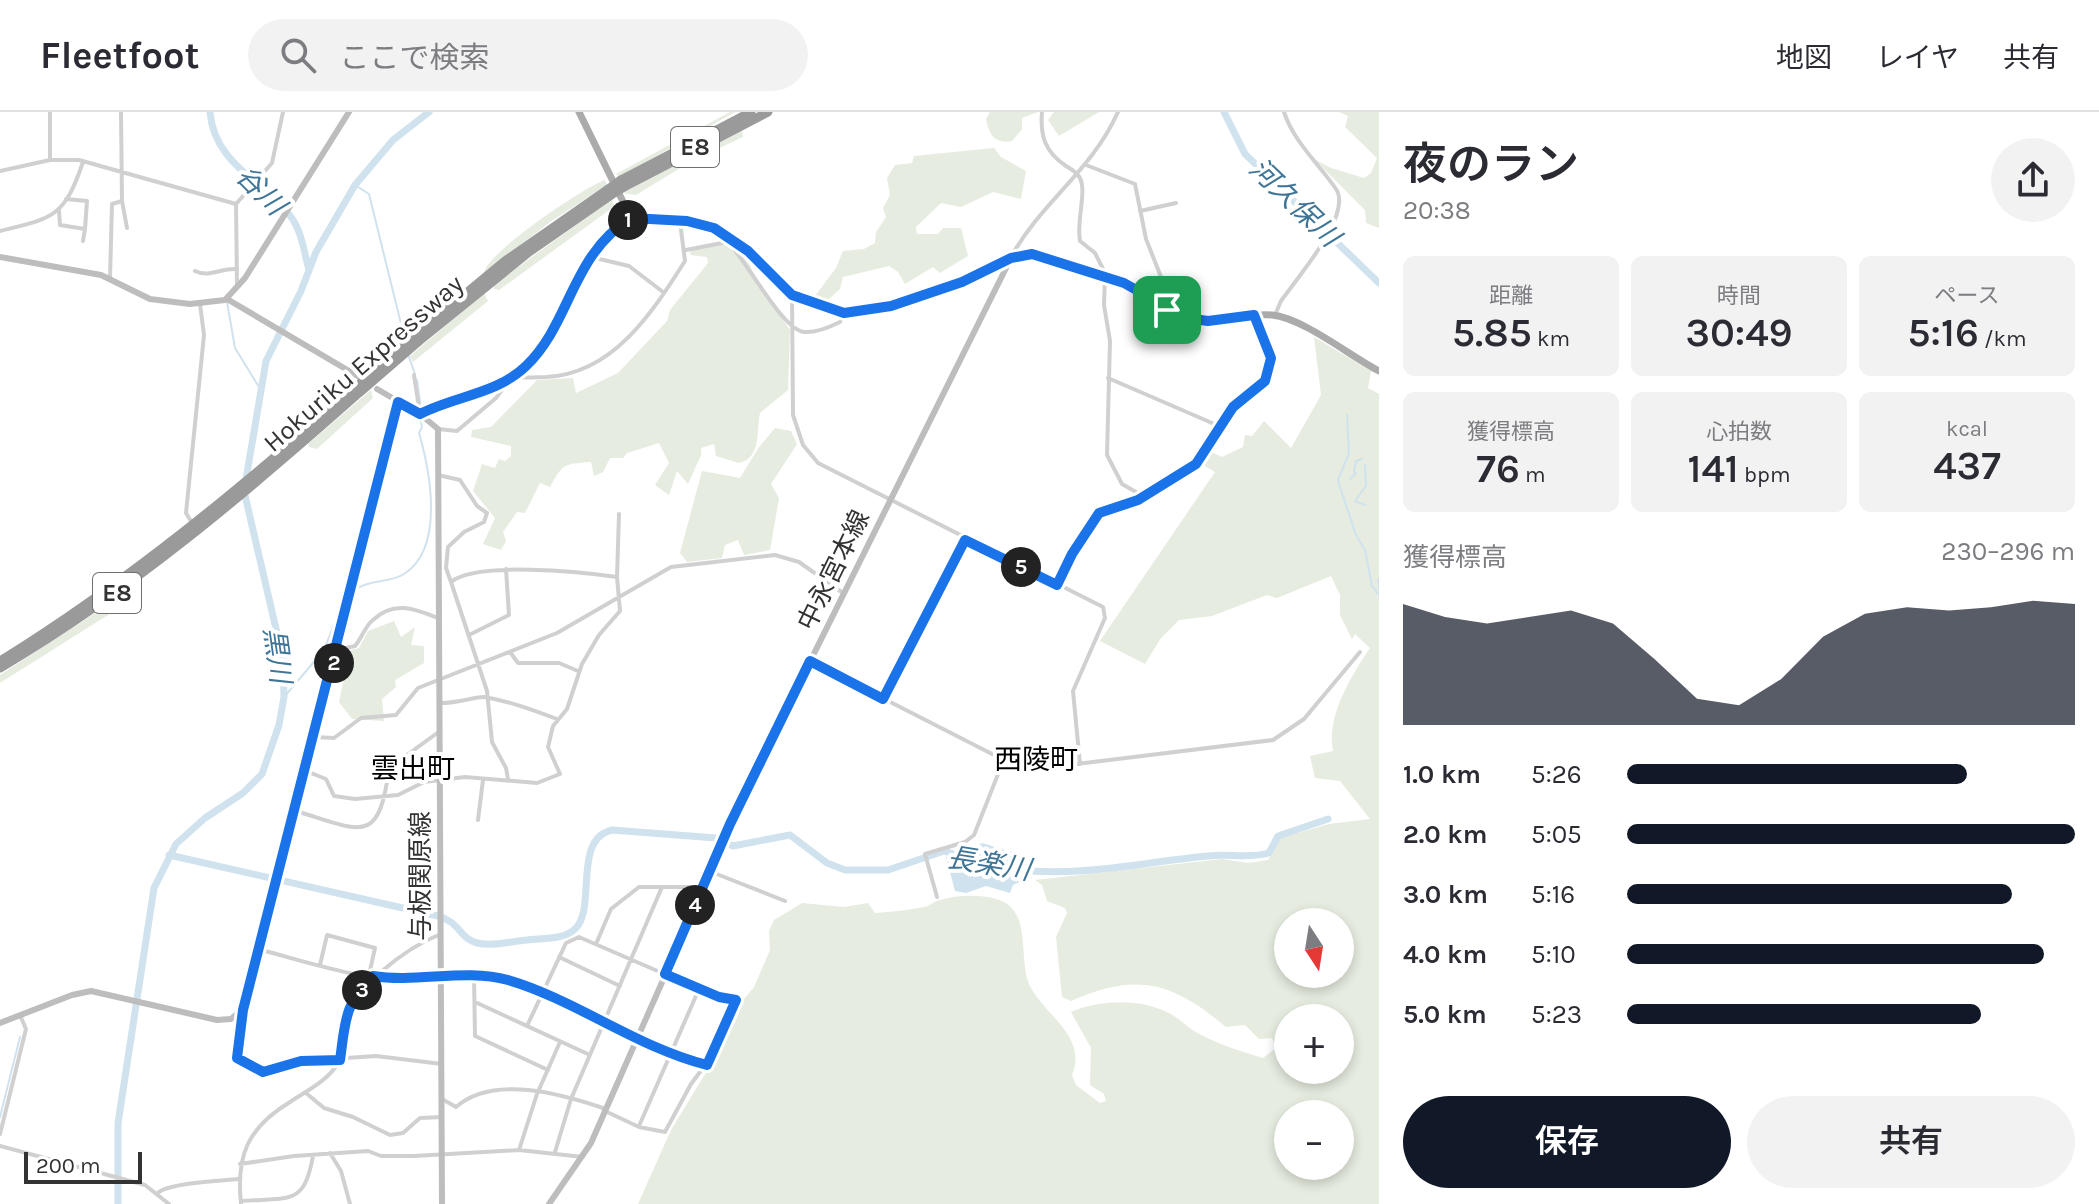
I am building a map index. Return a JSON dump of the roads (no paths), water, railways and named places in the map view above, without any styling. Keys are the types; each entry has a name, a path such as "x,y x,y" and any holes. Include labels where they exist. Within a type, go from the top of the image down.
{"highway":[{"name":"Hokuriku Expressway","path":"0,668 119,591 262,474 489,278 609,192 751,112"},
{"name":"Hokuriku Expressway","path":"622,184 768,112"},
{"name":"Hokuriku Expressway","path":"0,661 130,575 226,504"}],"main road":[{"path":"0,257 110,278 150,299 200,304 227,299 238,288 349,112"},
{"path":"579,112 631,218 704,224 729,236 792,295 844,313 878,309 951,286 1011,258 1040,255 1124,283 1186,318 1208,321 1275,315 1295,322 1379,371"},
{"name":"中永宮本線","path":"549,1204 584,1157 725,835 1011,258"},
{"path":"227,299 361,378"},
{"path":"377,389 420,414 438,429"},
{"path":"0,1023 81,992 128,998 217,1020 231,1019 243,1010 279,880 398,402"},
{"name":"与板関原線","path":"438,429 442,1204"}],"street":[{"path":"50,112 50,160"},
{"path":"121,112 122,201 127,228"},
{"path":"238,288 236,204 274,159 283,112"},
{"path":"1042,112 1042,136 1052,157 1077,174 1082,186 1079,237 1098,257 1105,277 1104,305 1110,341 1107,455 1119,481 1143,496"},
{"path":"1011,258 1031,224 1103,145 1118,112"},
{"path":"1275,315 1339,212 1339,195 1314,163 1284,112"},
{"path":"0,171 50,160 83,161 236,204"},
{"path":"0,231 37,223 59,211 83,161"},
{"path":"1086,165 1133,181 1150,255 1163,282 1167,310"},
{"path":"66,199 87,201 83,241"},
{"path":"110,278 112,204 122,201"},
{"path":"1140,211 1176,203"},
{"path":"59,211 60,225 85,229"},
{"path":"438,429 457,431 496,398 536,355 601,239 631,218"},
{"path":"414,375 420,414 512,378 565,376 588,369 634,332 685,261 686,250 679,221"},
{"path":"686,250 727,242 741,256 763,294 793,328 807,332 829,327 840,322 844,313"},
{"path":"0,257 0,264"},
{"path":"591,257 629,266 663,292"},
{"path":"195,271 210,274 225,268 236,269"},
{"path":"792,295 792,409 797,432 806,450 822,466 889,502 1103,607 1106,614 1073,691 1080,764"},
{"path":"192,523 186,513 204,335 200,304"},
{"path":"1057,585 1072,554 1099,513 1128,505 1196,464 1233,407 1265,381 1271,358 1254,315"},
{"path":"1108,378 1219,426"},
{"path":"438,475 460,480 480,509 487,513 484,522 464,532 448,547 446,568 479,663 488,699 491,738 508,779"},
{"path":"306,771 326,779 337,798 398,795 417,783 465,777 537,783 560,774 548,747 557,719 567,709 578,671 599,635 617,616 620,594 617,577 619,514"},
{"path":"883,699 965,540"},
{"path":"315,737 334,738 361,718 396,715 418,688 557,633 671,567 771,554 794,559 843,593"},
{"path":"451,582 470,572 506,569 617,577"},
{"path":"469,635 509,615 506,569"},
{"path":"337,650 355,646 372,620 396,608 405,606 439,618"},
{"path":"510,652 518,663 559,663 578,671"},
{"path":"810,661 1004,759 1039,766 1080,764 1273,740 1304,719 1360,652"},
{"path":"440,703 463,703 481,696 506,699 557,719"},
{"path":"296,811 360,829 379,816 389,768 440,731"},
{"path":"937,897 925,854 965,842 974,835 1004,759"},
{"path":"478,820 483,780"},
{"path":"709,871 785,901"},
{"path":"596,944 609,913 639,887 703,887"},
{"path":"555,1152 571,1099 662,887"},
{"path":"313,1155 308,1190 302,1197 291,1202 241,1202 238,1179 248,1141 276,1112 331,1073 340,1060 342,1027 352,1004 371,976 441,934"},
{"path":"320,965 327,935 375,948 371,976"},
{"path":"442,1099 456,1107 468,1096 492,1089 571,1099 605,1110 639,1127 665,1132 691,1084 707,1065 736,1000 699,989 579,937 566,943 527,1026"},
{"path":"261,950 371,976 407,980 474,975 508,980 670,1054 707,1065"},
{"path":"559,957 620,986"},
{"path":"474,975 475,1036 548,1070"},
{"path":"639,1127 699,989"},
{"path":"475,1002 590,1055"},
{"path":"243,1010 245,1019 236,1049 238,1061 267,1072 301,1061 376,1056 442,1064"},
{"path":"0,1134 26,1029 20,1015"},
{"path":"519,1150 537,1094 560,1042"},
{"path":"305,1092 324,1108 353,1117 390,1135 403,1133 420,1118 442,1117"},
{"path":"0,1146 131,1181 158,1193 169,1204"},
{"path":"240,1164 330,1153 519,1150 584,1157"},
{"path":"330,1153 341,1171 350,1204"},
{"path":"158,1193 168,1185 200,1185 238,1179"}],"water":[{"path":"982,843 1026,856 1020,882 1013,885 1010,893 986,886 966,893 955,891 946,857 963,854"}],"waterway":[{"name":"谷川","path":"210,112 220,145 295,223 309,270"},
{"name":"黒川","path":"118,1204 118,1123 154,888 176,844 205,818 243,793 262,774 279,725 284,697 283,659 244,491 266,361 301,291 316,252 355,185 393,140 429,112"},
{"name":"河久保川","path":"1224,112 1245,154 1379,283"},
{"path":"355,185 369,194 405,340"},
{"path":"227,302 235,348 259,387"},
{"path":"408,354 415,374"},
{"path":"417,380 421,409"},
{"path":"358,588 404,574 417,562 425,546 431,508 419,415"},
{"path":"1340,488 1338,480 1349,453 1347,415"},
{"path":"1354,472 1356,461 1362,459"},
{"path":"1365,465 1366,486 1355,501 1365,505"},
{"path":"1350,479 1356,473"},
{"path":"1341,490 1356,535 1365,550 1372,586 1379,595"},
{"path":"1379,584 1379,590"},
{"path":"284,697 324,650 342,604"},
{"name":"長楽川","path":"1018,870 1066,872 1216,855 1261,855 1269,853 1278,836 1328,819"},
{"name":"長楽川","path":"169,855 438,916 451,922 471,941 489,944 559,937 575,929 584,906 592,846 600,836 612,830 716,838 733,846 790,835 827,863 845,870 888,870 944,851 963,857"},
{"path":"0,1117 20,1037"}],"district":[{"name":"西陵町","path":"1036,759"},
{"name":"雲出町","path":"413,768"}]}
